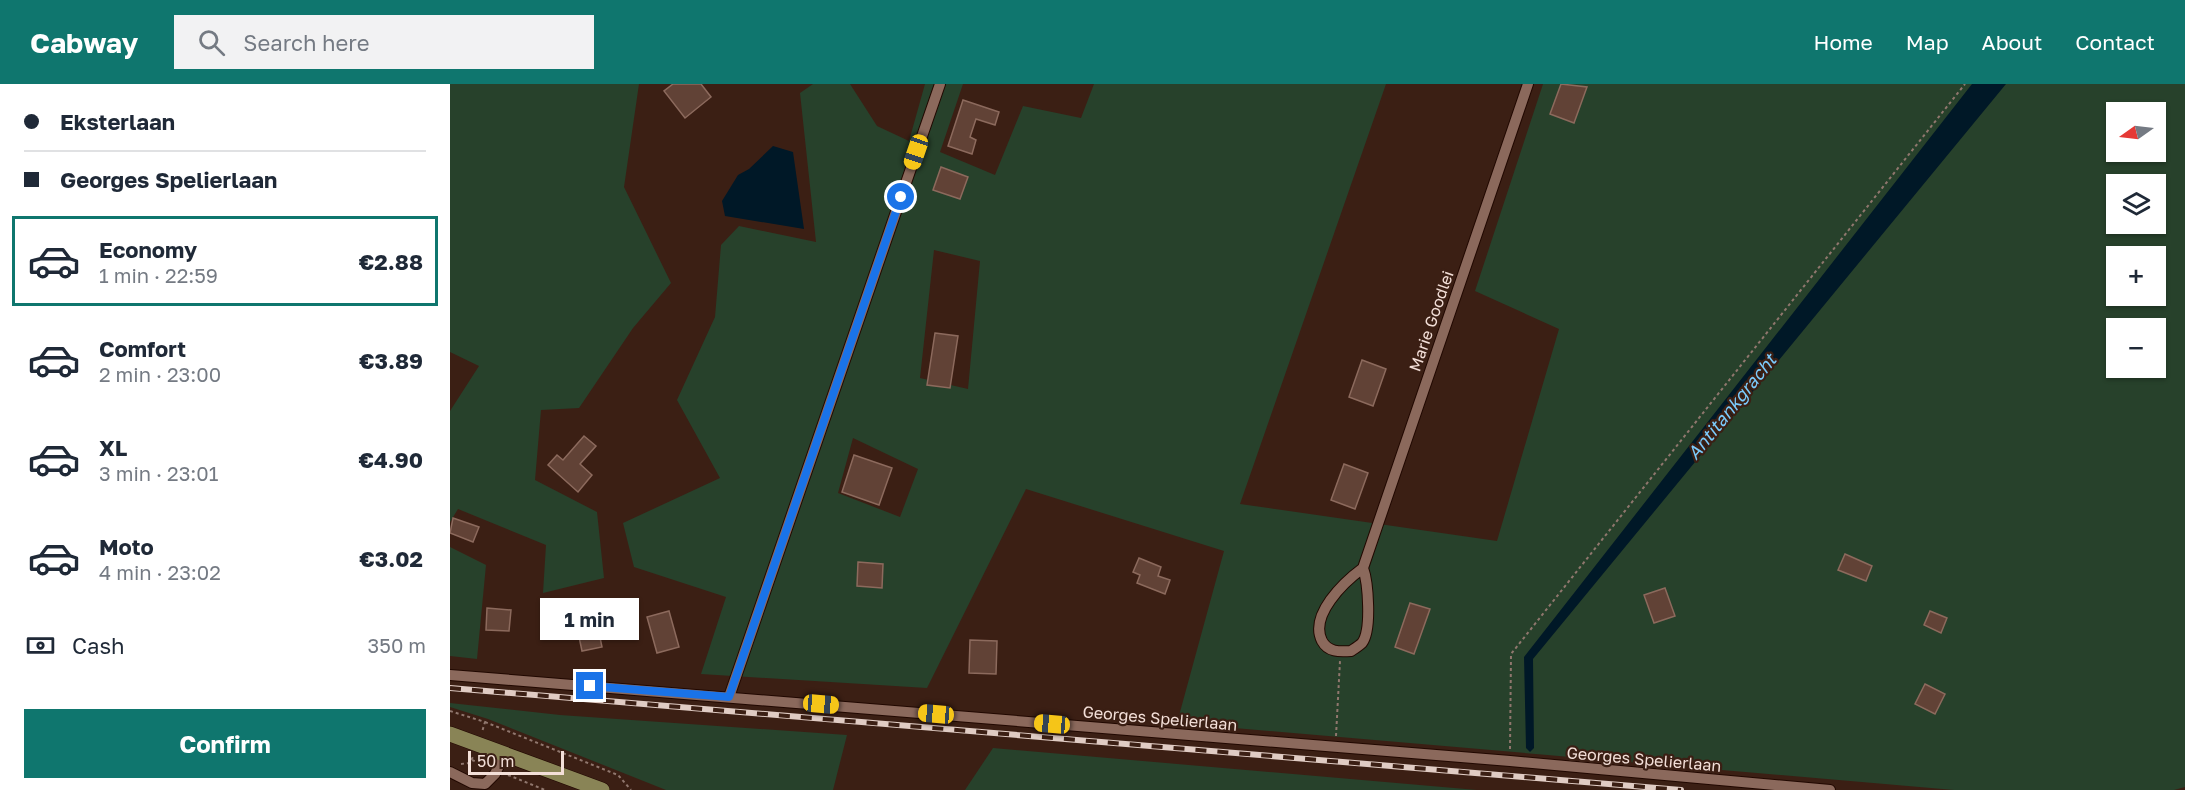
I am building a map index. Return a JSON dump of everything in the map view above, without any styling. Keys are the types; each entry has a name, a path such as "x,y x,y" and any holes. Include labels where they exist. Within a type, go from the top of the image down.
{"main road":[{"path":"450,734 602,790"}],"street":[{"path":"729,697 940,84"},
{"name":"Marie Goodlei","path":"1363,568 1367,578 1368,629 1363,642 1351,651 1330,650 1323,644 1318,624 1321,615 1351,577 1363,568 1528,84"},
{"name":"Georges Spelierlaan","path":"450,675 1336,748 1510,760 1602,771 1830,790"},
{"path":"453,767 472,783 485,784 495,774 504,754"}],"path":[{"path":"1510,760 1511,654 1965,84"},
{"path":"1336,748 1340,652"},
{"path":"450,711 485,722 618,775 631,790"},
{"path":"453,767 469,763 478,745 485,722"}],"green space":[{"path":"450,84 639,84 624,187 671,283 633,328 579,408 541,410 535,480 597,512 604,578 543,593 546,545 458,509 450,522 450,411 479,366 450,352"},
{"path":"813,84 850,84 877,126 909,141 925,84 963,84 940,152 995,175 1023,106 1081,118 1094,84 1386,84 1240,504 1497,541 1559,329 1475,291 1543,84 2185,84 2185,787 2174,790 1954,790 1177,723 1224,551 1026,489 927,688 701,674 726,597 634,567 623,523 720,478 677,400 715,317 721,245 739,226 816,242 800,93","holes":["934,250 980,261 968,389 920,378","853,438 918,469 900,517 838,493"]},
{"path":"450,547 486,565 477,659 450,656"},
{"path":"450,703 560,715 847,735 833,790 666,790 488,719 450,707"},
{"path":"993,748 1477,790 965,790"}],"water":[{"name":"Antitankgracht","path":"1972,84 2006,84 1533,659 1534,748 1530,752 1526,748 1524,657"},
{"path":"773,146 793,152 804,229 725,216 722,201 738,175 749,169"}],"building":[{"path":"673,84 701,84 711,97 685,118 664,91"},
{"path":"1561,84 1587,87 1574,123 1550,114"},
{"path":"963,100 999,112 995,125 976,119 970,137 976,140 972,154 948,146"},
{"path":"941,167 968,177 960,199 933,190"},
{"path":"935,333 958,336 950,388 927,385"},
{"path":"1362,360 1386,369 1373,406 1349,397"},
{"path":"584,436 596,446 580,464 592,475 578,492 548,465 557,455 563,460"},
{"path":"854,455 892,468 879,505 842,492"},
{"path":"1344,464 1368,473 1355,509 1331,500"},
{"path":"453,518 479,527 473,542 450,533"},
{"path":"1845,554 1872,566 1866,581 1838,570"},
{"path":"1139,558 1161,567 1158,576 1170,580 1165,594 1137,583 1140,575 1133,572"},
{"path":"858,562 883,564 882,588 857,586"},
{"path":"1665,588 1675,616 1654,623 1644,595"},
{"path":"1410,603 1430,609 1414,654 1395,647"},
{"path":"487,608 511,610 509,631 486,630"},
{"path":"669,611 679,647 657,653 647,617"},
{"path":"1930,611 1947,618 1941,633 1924,625"},
{"path":"598,628 602,647 582,651 578,632"},
{"path":"970,640 997,641 996,674 969,673"},
{"path":"1925,684 1945,694 1935,714 1915,704"}],"railway":[{"path":"450,688 1681,790"}],"route":[{"path":"590,686 729,697 901,197"}]}
